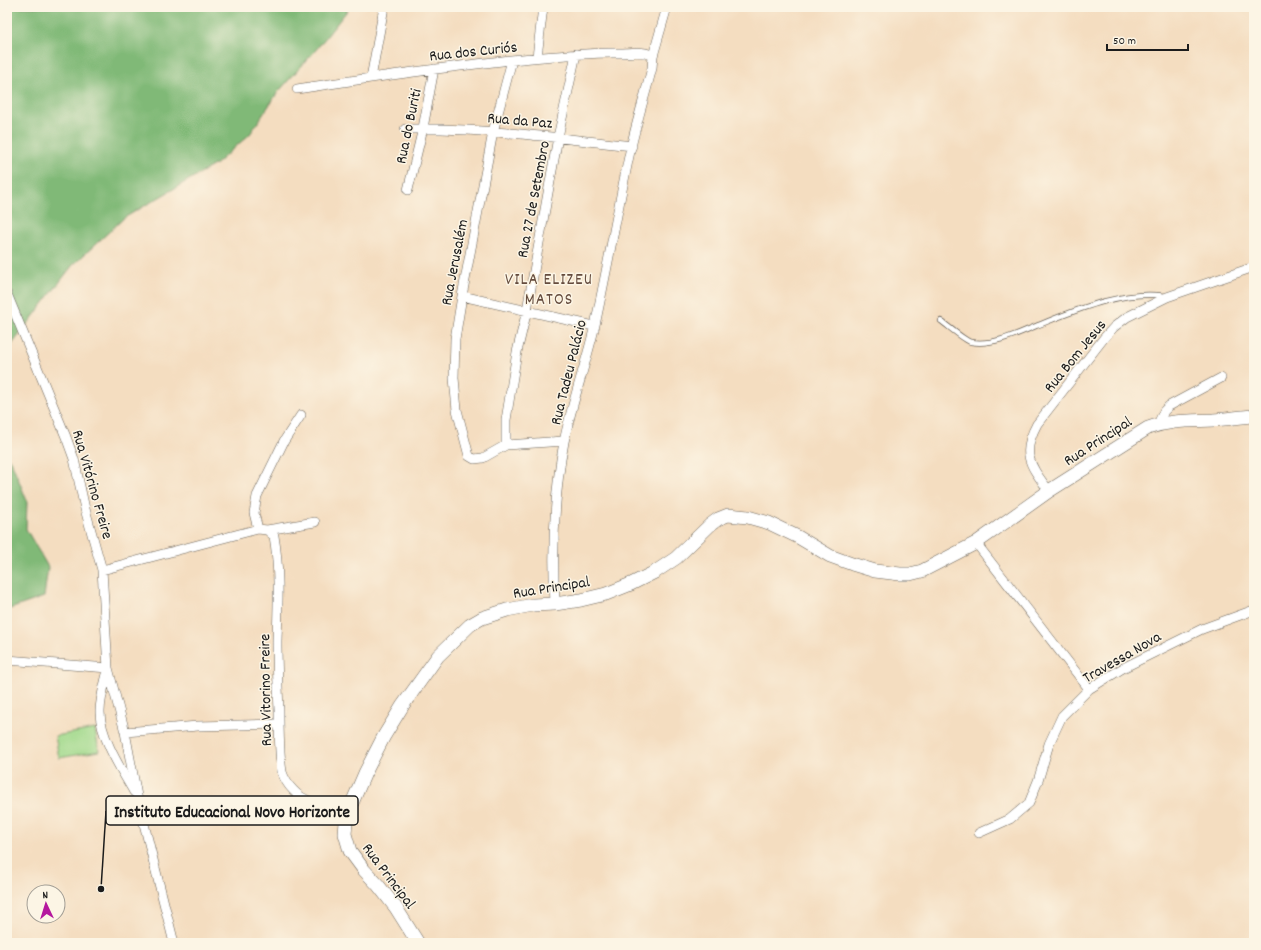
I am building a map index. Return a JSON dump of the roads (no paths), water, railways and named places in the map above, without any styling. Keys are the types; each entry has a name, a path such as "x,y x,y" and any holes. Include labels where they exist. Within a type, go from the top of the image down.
{"street":[{"path":"371,78 384,7"},
{"path":"538,57 543,7"},
{"name":"Rua Tadeu Palácio","path":"555,604 553,563 554,520 558,478 564,441 594,326 632,146 652,68 653,56 667,7"},
{"name":"Rua dos Curiós","path":"297,89 434,69 538,57 576,54 642,53 653,56"},
{"name":"Rua 27 de Setembro","path":"506,445 506,420 517,352 558,137 576,54"},
{"name":"Rua Jerusalém","path":"506,445 482,458 474,459 469,456 457,410 455,396 454,355 462,296 493,132 512,60"},
{"name":"Rua do Buriti","path":"408,190 423,128 434,69"},
{"path":"7,120 7,133"},
{"name":"Rua da Paz","path":"405,129 423,128 493,132 558,137 632,146"},
{"name":"Rua Bom Jesus","path":"1049,491 1033,469 1028,455 1031,434 1037,424 1114,327 1127,317 1167,297 1254,267"},
{"name":"Rua Vitórino Freire","path":"7,294 74,459 85,509 102,570 108,668 125,732 137,796 174,943"},
{"path":"462,296 594,326"},
{"path":"1158,424 1164,411 1169,406 1222,378"},
{"name":"Rua Vitorino Freire","path":"301,415 284,441 256,496 254,513 262,529 274,536 276,546 279,607 277,643 279,724 283,773 286,782 294,791 305,799 314,803 348,810"},
{"name":"Rua Principal","path":"418,943 396,908 350,851 345,834 346,822 348,810 365,773 384,736 403,704 438,656 470,625 488,616 507,610 533,605 555,604 581,600 606,594 631,584 655,572 676,558 710,525 718,519 728,515 759,519 798,537 830,556 875,571 893,574 910,574 922,571 976,543 1049,491 1142,431 1158,424 1172,421 1213,420 1254,416"},
{"path":"506,445 564,441"},
{"path":"102,570 262,529 316,522"},
{"path":"976,543 1089,689"},
{"name":"Travessa Nova","path":"979,833 1010,819 1029,802 1038,781 1049,744 1062,716 1089,689 1123,668 1202,629 1254,610"},
{"path":"7,660 108,668"},
{"name":"Rua Vitórino Freire","path":"108,668 100,705 101,723 118,765 137,796"},
{"path":"125,732 198,726 279,724"}],"lane":[{"path":"941,321 970,342 992,342 1014,335 1076,310 1108,301 1136,295 1154,294 1167,297"}],"place":[{"name":"Instituto Educacional Novo Horizonte","path":"101,889"}],"district":[{"name":"VILA ELIZEU MATOS","path":"549,288"}]}
